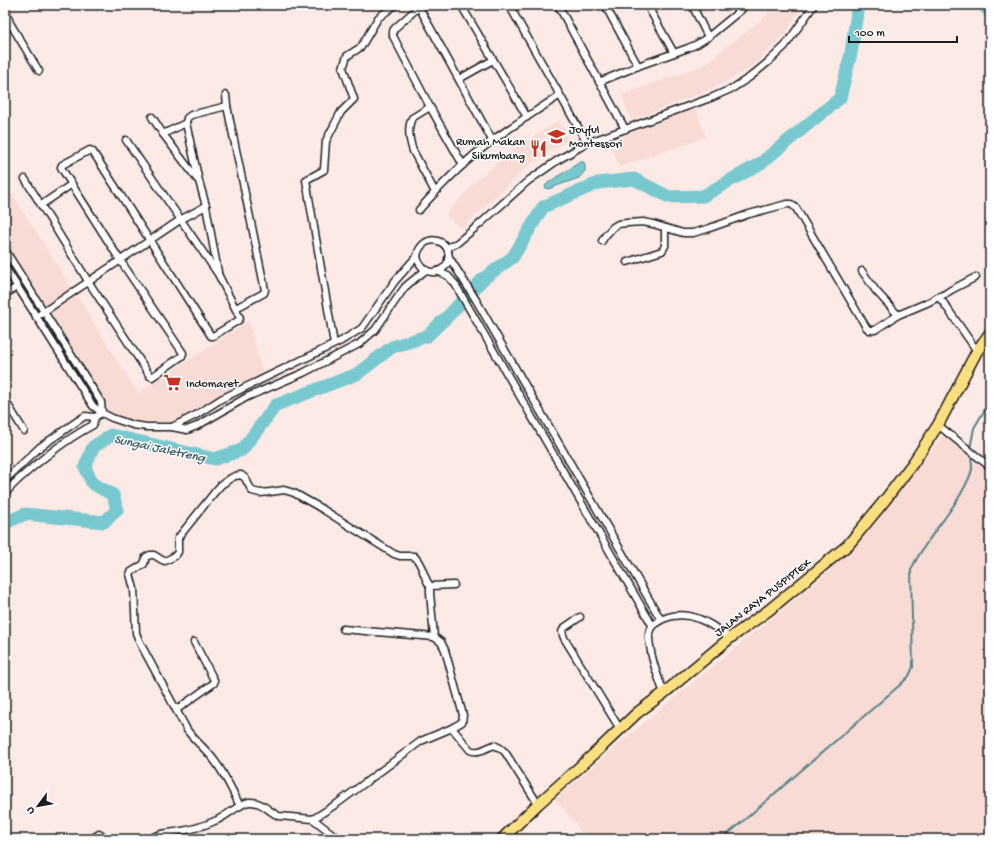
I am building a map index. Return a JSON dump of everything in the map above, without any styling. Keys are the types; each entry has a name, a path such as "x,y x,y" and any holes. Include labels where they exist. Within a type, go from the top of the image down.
{"main road":[{"name":"JALAN RAYA PUSPIPTEK","path":"502,839 538,804 593,756 637,713 730,638 769,610 848,544 909,469 938,425 977,351 990,332"}],"street":[{"path":"334,344 306,180 324,170 326,141 341,112 354,100 343,68 347,56 361,47 378,18 395,5"},
{"path":"461,5 527,117"},
{"path":"509,5 587,143"},
{"path":"558,5 624,129"},
{"path":"605,5 638,66"},
{"path":"647,5 674,53"},
{"path":"692,5 708,37"},
{"path":"447,248 457,243 528,181 558,160 587,143 713,97 733,88 750,77 785,46 814,5"},
{"path":"463,165 394,39 393,34 395,28 420,6 492,140"},
{"path":"5,7 10,23 39,71"},
{"path":"599,82 688,48 708,37 741,7"},
{"path":"459,79 493,60"},
{"path":"226,94 265,290 264,293 236,308"},
{"path":"420,210 435,192 492,140 560,95"},
{"path":"218,274 206,206 186,123 187,118 191,114 228,106"},
{"path":"430,107 412,118 410,128 413,151 435,192"},
{"path":"152,117 199,181"},
{"path":"163,134 186,123"},
{"path":"25,179 150,377 183,354 120,260 61,167 90,150 93,152 211,336 239,319 239,316 218,274 126,140"},
{"path":"41,205 72,184"},
{"path":"602,241 613,227 618,224 643,222 683,233 699,232 749,214 791,204 796,208 870,330 874,330 898,314 929,302 976,277"},
{"path":"36,317 180,220 206,206"},
{"path":"627,262 662,251 664,246 665,228"},
{"path":"449,257 446,266 433,272 426,270 419,264 417,256 420,246 429,240 439,241 447,248 449,257 476,300 661,620"},
{"path":"5,250 101,402 102,412"},
{"path":"172,427 196,415 221,399 334,344 362,328 395,281 417,256"},
{"path":"5,267 93,406 112,418 133,425 147,427 172,427 187,430 247,398 303,373 359,344 375,330 405,287 426,270"},
{"path":"437,271 448,276 455,284 652,625"},
{"path":"862,271 876,291 898,314"},
{"path":"5,294 17,287"},
{"path":"938,297 977,351"},
{"path":"221,399 227,409"},
{"path":"5,400 24,431"},
{"path":"5,494 18,480 47,455 81,431 93,425 95,417 102,412"},
{"path":"5,480 40,447 85,416 95,417"},
{"path":"938,425 990,466"},
{"path":"40,447 47,455"},
{"path":"240,806 226,777 213,759 187,730 140,643 136,633 134,589 130,574 133,570 144,564 146,557 150,555 154,555 165,561 175,556 178,552 178,538 221,485 235,476 241,475 252,491 270,492 281,490 294,493 394,554 400,556 414,556 421,565 424,576 430,586 434,637"},
{"path":"430,586 454,585"},
{"path":"664,692 651,658 649,632 652,625 673,615 684,615 706,621 730,638"},
{"path":"580,617 564,628 562,632 564,638 620,729"},
{"path":"313,819 338,803 421,741 452,728 462,722 463,715 445,650 440,642 434,637 343,629"},
{"path":"176,710 214,683 214,680 194,642"},
{"path":"452,728 470,750 474,752 494,745 505,752 538,804"},
{"path":"150,839 157,835 183,831 216,821 247,802 262,804 279,816 313,819 339,839"},
{"path":"91,839 99,834 107,839"}],"shaded area":[{"path":"772,5 803,5 784,35 750,68 715,87 631,120 622,95 704,65 766,16"},
{"path":"695,108 706,137 619,167 610,141"},
{"path":"559,121 569,139 528,166 461,229 446,215 475,182 515,148"},
{"path":"10,191 138,393 249,321 262,373 171,423 132,421 109,413 5,254 5,194"},
{"path":"943,436 990,474 990,839 588,839 555,799 626,738 822,577 859,542"}],"water":[{"path":"580,162 584,162 585,171 579,178 548,189 546,188 545,186 549,182"}],"waterway":[{"name":"Sungai Jaletreng","path":"5,523 25,514 104,522 117,510 113,495 92,483 85,467 93,447 111,435 215,459 242,450 276,405 357,374 392,347 427,336 483,279 513,257 543,207 598,183 634,179 669,197 703,196 761,163 840,98 851,53 858,5"},
{"path":"983,5 990,12"},
{"path":"970,449 974,428 990,401"},
{"path":"720,839 728,834 909,676 913,667 911,570 921,551 953,506 967,483 972,469 971,453"}],"place":[{"name":"Joyful Montessori","path":"556,136"},
{"name":"Rumah Makan Sikumbang","path":"538,148"},
{"name":"Indomaret","path":"173,383"}]}
